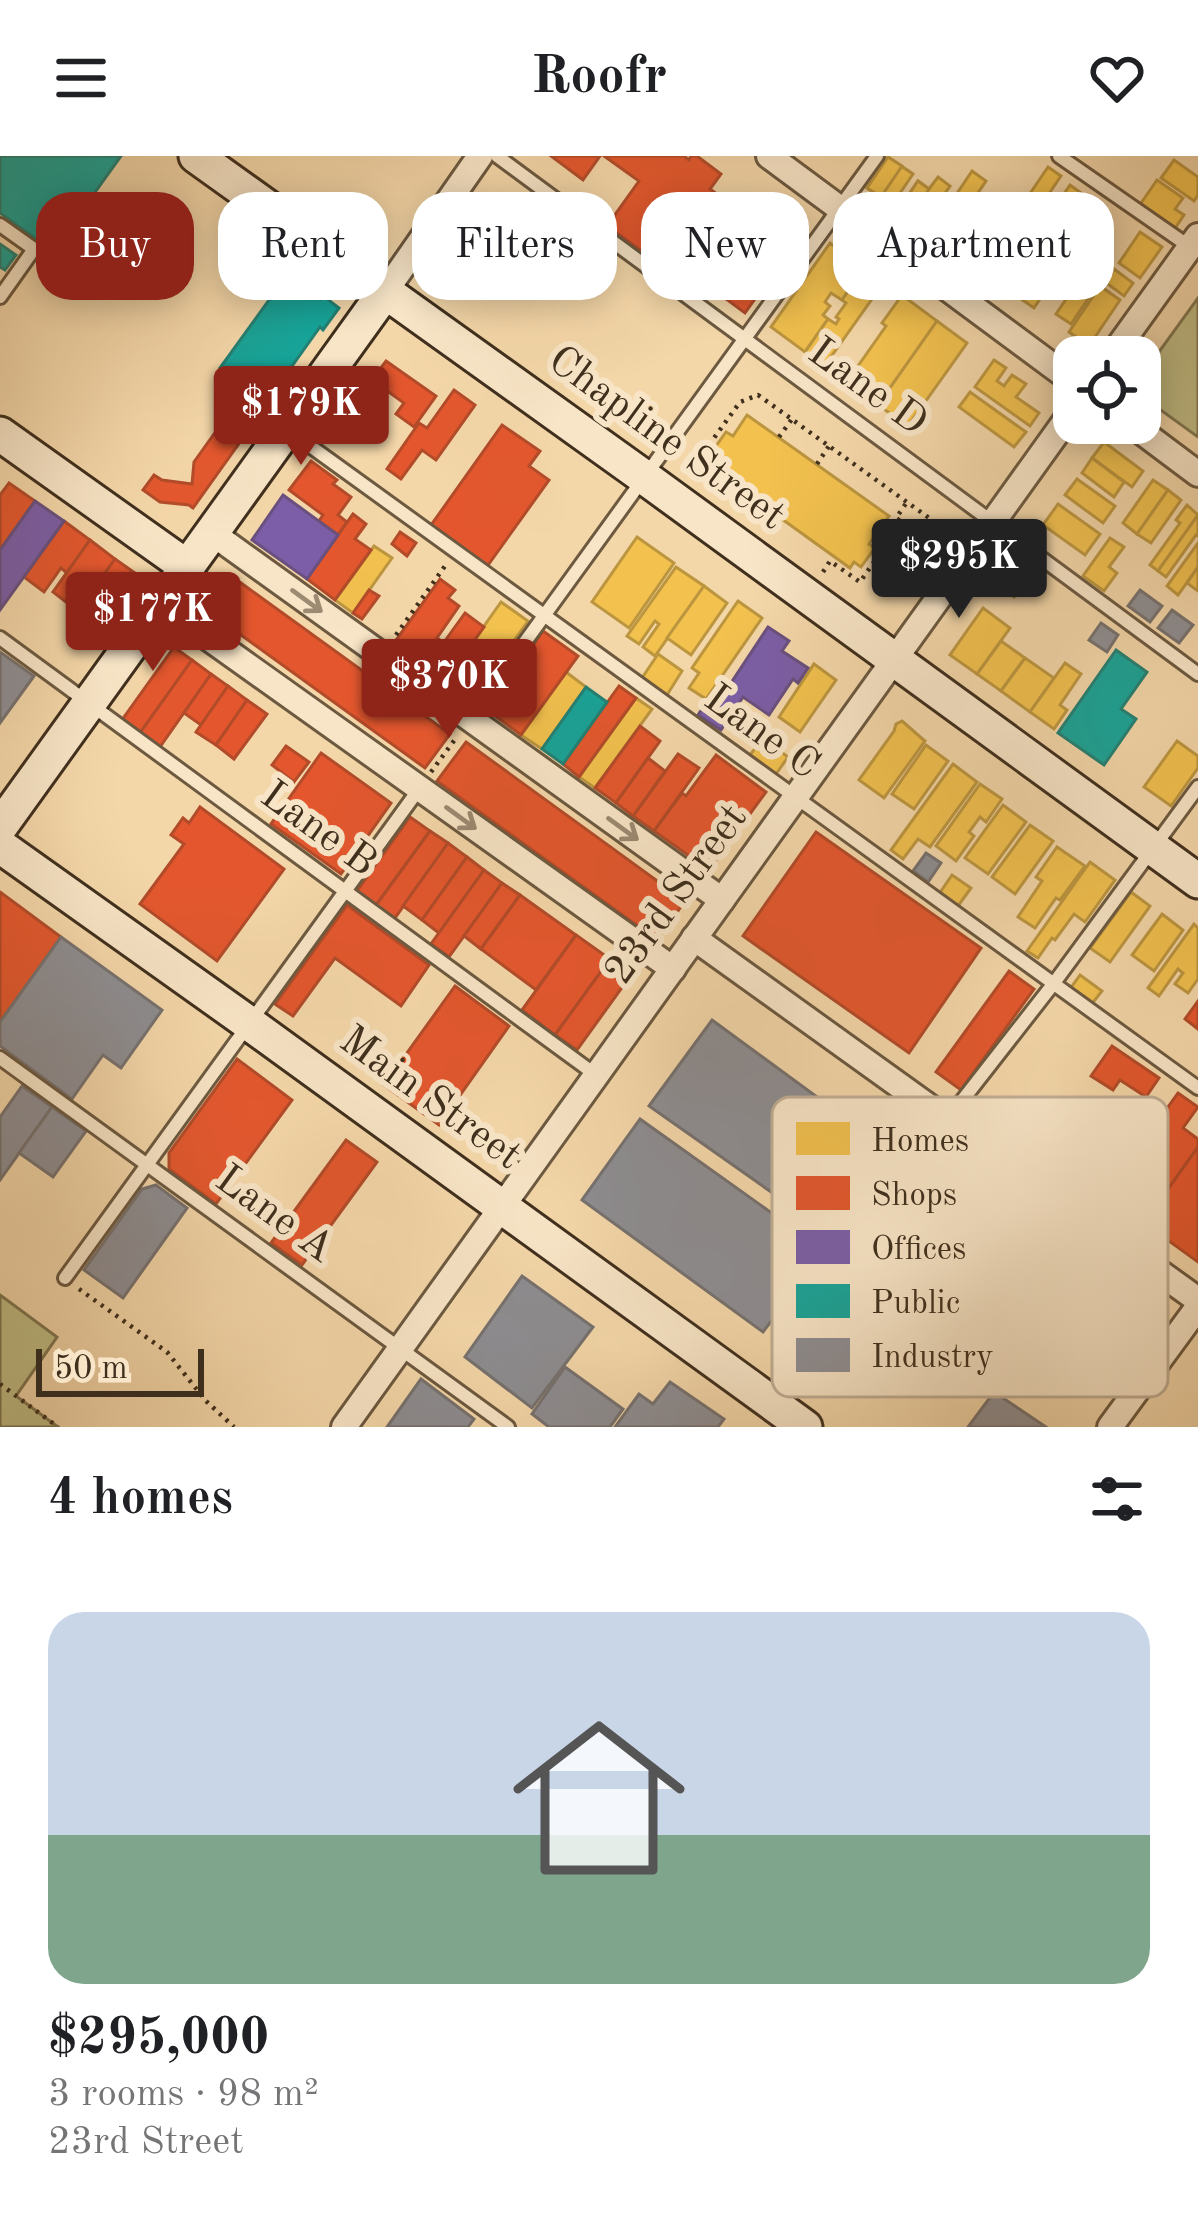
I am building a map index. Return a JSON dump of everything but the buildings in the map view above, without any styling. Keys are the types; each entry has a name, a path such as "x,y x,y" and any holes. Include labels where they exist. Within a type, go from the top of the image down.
{"street":[{"name":"Chapline Street","path":"196,156 246,192"},
{"path":"388,288 480,156"},
{"path":"769,156 833,204"},
{"path":"1127,336 1195,245"},
{"name":"Chapline Street","path":"388,294 1198,881"},
{"path":"0,827 379,300"},
{"path":"963,300 1053,366"},
{"path":"0,434 187,567"},
{"name":"23rd Street","path":"344,1427 1053,438"},
{"path":"1158,444 1198,474"},
{"path":"212,533 722,900"},
{"path":"161,604 673,969"},
{"name":"Main Street","path":"0,846 805,1427"},
{"path":"694,938 915,1097"},
{"path":"1168,1281 1198,1303 1168,1345"},
{"path":"1110,1427 1131,1397"}],"lane":[{"name":"Lane D","path":"496,156 1198,674"},
{"path":"851,192 877,156"},
{"path":"1059,156 1195,245"},
{"path":"470,718 833,216"},
{"path":"0,225 34,249 0,297"},
{"name":"Lane C","path":"287,429 1198,1088"},
{"name":"Lane B","path":"0,638 596,1075"},
{"path":"965,1097 1198,787"},
{"path":"64,1279 419,788"},
{"name":"Lane A","path":"0,1058 508,1427"}],"path":[{"path":"686,478 740,403 758,394 935,523 938,537 949,544"},
{"path":"779,437 791,419"},
{"path":"817,464 829,446"},
{"path":"820,575 830,561 860,582 902,522 896,518 907,502"},
{"path":"766,536 779,517"},
{"path":"389,645 455,551"},
{"path":"419,788 470,718"},
{"path":"64,1279 167,1352 234,1427"},
{"path":"0,1384 58,1427"}],"shaded area":[{"path":"1198,298 1198,437 1161,410 1161,349"},
{"path":"0,1295 57,1337 16,1396 58,1427 0,1427"}]}
